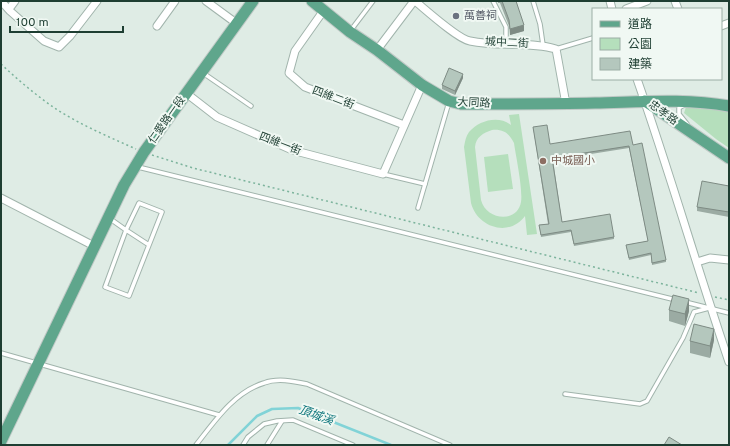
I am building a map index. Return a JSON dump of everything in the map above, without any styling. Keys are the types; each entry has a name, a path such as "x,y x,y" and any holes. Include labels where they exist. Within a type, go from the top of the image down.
{"main road":[{"name":"仁愛路一段","path":"1,440 124,185 144,152 253,1"},
{"name":"大同路","path":"312,1 350,32 377,50 422,85 449,101 461,104 566,104 645,101"},
{"name":"忠孝路","path":"645,101 695,101 725,105"},
{"name":"忠孝路","path":"645,101 729,158"}],"street":[{"path":"1,1 44,41 59,47 70,36 96,1"},
{"path":"9,10 15,1"},
{"path":"158,26 175,1"},
{"path":"206,1 236,23"},
{"path":"377,50 414,1"},
{"name":"城中二街","path":"414,1 468,41 542,45 556,49"},
{"path":"629,8 647,1"},
{"name":"四維二街","path":"324,10 295,51 289,73 305,87 404,125"},
{"path":"556,49 566,104"},
{"path":"637,80 697,262 710,308 729,362"},
{"path":"383,174 422,85"},
{"name":"四維一街","path":"186,93 217,116 292,150 383,174"},
{"path":"1,198 94,246"},
{"path":"697,262 710,258 729,260"}],"lane":[{"path":"350,32 373,1"},
{"path":"493,1 506,27 506,44"},
{"path":"533,1 540,24 542,45"},
{"path":"556,49 592,38"},
{"path":"201,72 250,106"},
{"path":"418,208 449,101"},
{"path":"706,143 679,114 680,108 682,105 725,105"},
{"path":"135,166 729,313"},
{"name":"四維一街","path":"383,174 425,184"},
{"path":"139,203 162,212 129,296 105,287 126,230 139,203"},
{"path":"108,218 149,245"},
{"path":"565,394 640,404 647,401 683,338 694,312 710,308"},
{"path":"1,353 219,415"},
{"path":"196,445 219,415 242,394 264,383 287,380 307,384 450,445"},
{"path":"243,445 248,437 264,424 293,420 353,445"},
{"path":"267,445 282,421"}],"path":[{"path":"1,64 18,80 56,108 102,134 144,152 193,168 729,300"}],"green space":[{"path":"686,107 729,111 729,148 684,113"},
{"path":"519,114 537,234 527,235 525,216 511,227 494,227 480,218 474,211 471,203 464,147 467,135 478,124 489,120 501,120 511,125 509,115","holes":["492,130 505,132 514,143 520,181 521,202 514,214 508,216 501,217 489,212 484,207 481,200 475,147 478,138"]},
{"path":"508,154 513,189 488,192 484,157"}],"building":[{"path":"502,1 516,1 524,25 510,29 509,20"},
{"path":"449,68 463,74 455,91 442,85"},
{"path":"547,125 550,144 630,131 633,145 642,143 666,260 652,263 651,253 629,258 626,245 648,241 629,146 552,158 562,222 610,214 614,237 574,244 571,230 541,235 539,225 549,224 533,127"},
{"path":"702,181 729,186 729,212 697,207"},
{"path":"673,295 689,299 685,314 669,310"},
{"path":"694,324 714,329 710,346 690,341"},
{"path":"669,437 682,445 664,445"}],"waterway":[{"name":"頂城溪","path":"228,445 257,416 272,409 298,408 391,445"}],"place":[{"name":"萬善祠","path":"456,16"},
{"name":"中城國小","path":"543,161"}]}
